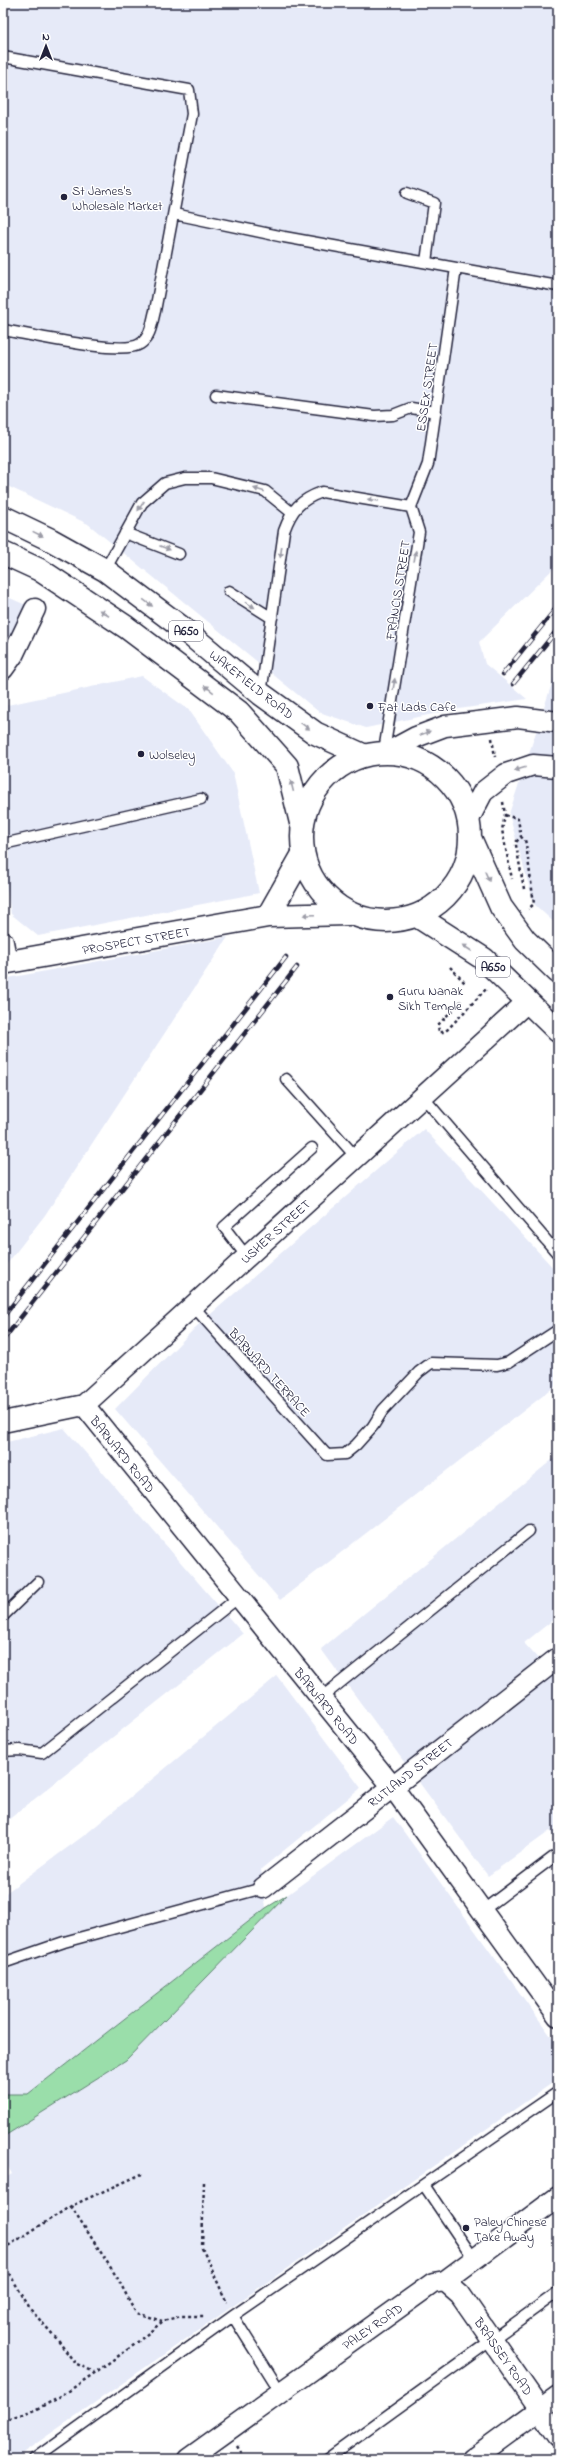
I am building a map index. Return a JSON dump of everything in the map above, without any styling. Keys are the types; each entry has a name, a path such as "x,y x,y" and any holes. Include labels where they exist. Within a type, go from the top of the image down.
{"main road":[{"name":"WAKEFIELD ROAD","path":"3,517 51,540 104,570 181,627 261,694 315,734 379,752"},
{"name":"A650","path":"3,553 40,570 126,627 239,712 287,766 301,823 302,856 318,890 348,914 386,922 417,916 440,903 463,874 471,840 469,819 457,790 434,766 410,754 379,752 328,774 307,803 301,823"},
{"name":"A650","path":"471,840 501,906 520,916 524,940 558,972"},
{"path":"268,916 302,856"},
{"name":"PROSPECT STREET","path":"4,956 268,916 348,914"},
{"name":"A650","path":"417,916 484,959 558,1031"}],"street":[{"path":"3,669 13,655 35,609"},
{"path":"379,752 445,726 518,717 558,722"},
{"path":"469,819 483,792 506,774 533,765 558,767"},
{"name":"USHER STREET","path":"84,1405 527,1002"},
{"path":"3,1422 84,1405"},
{"name":"BARNARD ROAD","path":"84,1405 392,1786 558,2016"},
{"name":"RUTLAND STREET","path":"263,1888 558,1658"},
{"name":"PALEY ROAD","path":"188,2459 280,2391 433,2283 445,2281 558,2197"},
{"name":"BRASSEY ROAD","path":"445,2281 460,2294 558,2435"},
{"path":"472,2459 558,2396"}],"lane":[{"path":"3,57 189,90 192,114 174,214 150,332 140,344 126,348 100,346 3,330"},
{"path":"407,193 434,203 426,262"},
{"path":"174,214 284,237 558,286"},
{"name":"ESSEX STREET","path":"411,507 428,464 456,268"},
{"path":"216,394 374,416 393,415 411,408 436,412"},
{"path":"104,570 142,503 165,483 185,478 211,478 265,491 291,512"},
{"path":"261,694 284,531 291,512 309,497 322,492 411,507"},
{"name":"FRANCIS STREET","path":"379,752 419,532 411,507"},
{"path":"125,533 179,554"},
{"path":"229,591 272,618"},
{"path":"3,844 201,799"},
{"path":"286,1079 356,1157"},
{"path":"423,1097 558,1254"},
{"path":"247,1257 224,1227 312,1148"},
{"name":"BARNARD TERRACE","path":"194,1306 327,1455 345,1454 356,1445 373,1426 387,1405 419,1372 431,1364 497,1365 509,1362 558,1330"},
{"path":"321,1698 529,1531"},
{"path":"3,1616 38,1582"},
{"path":"3,1751 19,1750 42,1753 239,1597"},
{"path":"482,1911 557,1857"},
{"path":"3,1963 64,1942 263,1888"},
{"path":"34,2459 233,2316 558,2092"},
{"path":"424,2185 474,2259"},
{"path":"328,2459 558,2292"},
{"path":"233,2316 280,2391"}],"path":[{"path":"490,720 506,815 502,830 513,882"},
{"path":"506,815 518,819 520,837 516,842 516,845 524,889"},
{"path":"520,837 525,840 526,844 534,904 520,916"},
{"path":"520,916 525,905"},
{"path":"450,967 465,983"},
{"path":"461,1001 438,1025 439,1032 444,1032 448,1029 500,974"},
{"path":"3,2249 71,2206 142,2174"},
{"path":"3,2421 26,2414 59,2398 134,2345 163,2321 181,2316 233,2316 202,2248 204,2182"},
{"path":"71,2206 118,2279 136,2313 163,2321"},
{"path":"3,2262 31,2310 56,2338 75,2363 94,2372"}],"shaded area":[{"path":"3,3 558,3 558,564 479,642 485,664 527,699 452,710 366,728 319,712 88,524 3,484"},
{"path":"3,595 35,609 3,655"},
{"path":"558,665 558,926 534,904 509,814"},
{"path":"142,676 189,710 233,773 259,893 38,936 11,914 3,864 3,706"},
{"path":"228,937 45,1215 3,1269 3,979"},
{"path":"424,1129 558,1273 558,1384 280,1600 115,1409 197,1326"},
{"path":"64,1428 243,1634 3,1824 3,1443"},
{"path":"558,1455 558,1616 524,1643 558,1681 558,1842 550,1831 488,1876 321,1649"},
{"path":"277,1676 361,1788 261,1869 266,1908 28,2094 3,2094 3,1895 86,1834"},
{"path":"393,1817 558,2046 558,2079 14,2459 3,2459 3,2179 12,2174 3,2158 3,2137 126,2060 287,1895"}],"green space":[{"path":"287,1895 126,2060 3,2137 3,2094 28,2094 266,1908"}],"railway":[{"path":"503,674 558,606"},
{"path":"513,684 558,629"},
{"path":"3,1317 286,957"},
{"path":"3,1340 297,967"}],"place":[{"name":"St James's Wholesale Market","path":"64,197"},
{"name":"Fat Lads Cafe","path":"370,706"},
{"name":"Wolseley","path":"141,754"},
{"name":"Guru Nanak Sikh Temple","path":"390,997"},
{"name":"Paley Chinese Take Away","path":"466,2228"}]}
